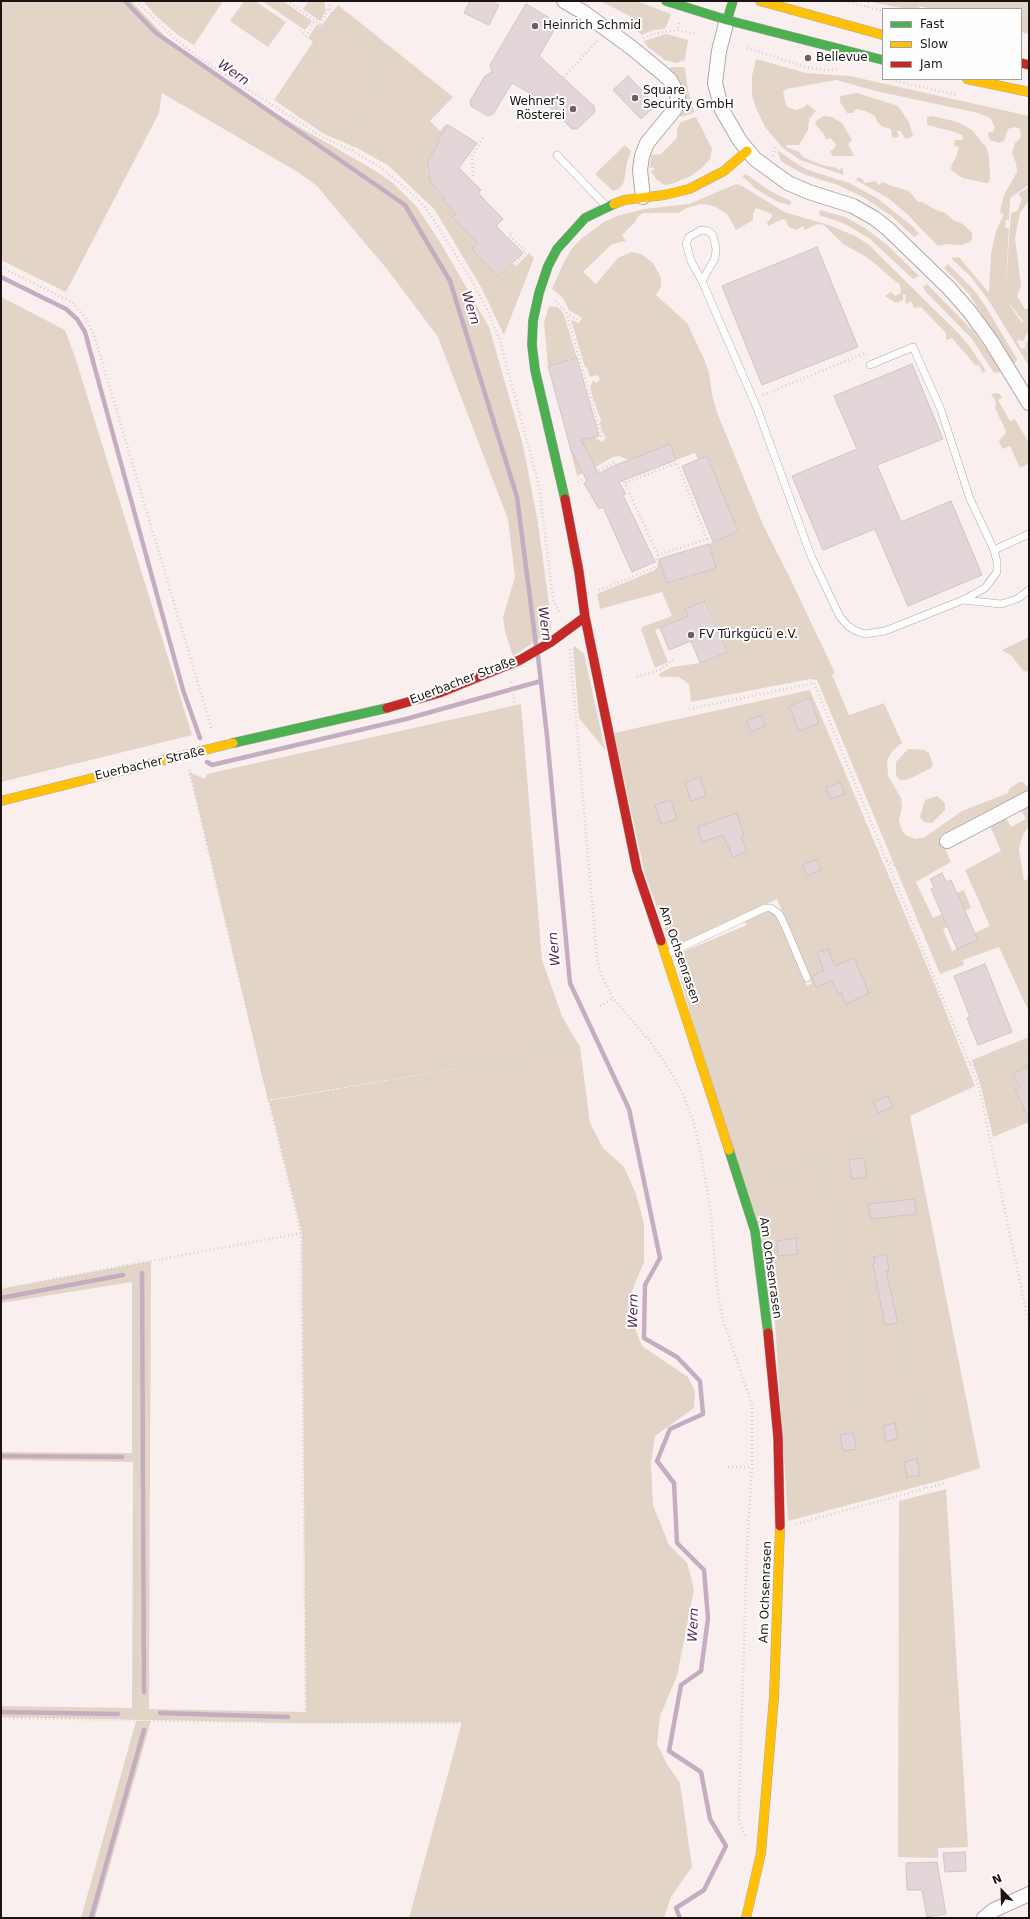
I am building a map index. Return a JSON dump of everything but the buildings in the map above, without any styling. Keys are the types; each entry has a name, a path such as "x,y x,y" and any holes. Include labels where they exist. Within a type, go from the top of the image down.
{"street":[{"path":"564,1 632,48 670,80 676,91 678,98 677,104 671,116 644,150 640,170 644,197"},
{"path":"666,1 727,20 882,60"},
{"path":"733,1 716,67 717,94 726,120 747,151 763,166 788,183 853,206 874,218 887,228 949,288 970,312 991,341 1029,403"},
{"path":"760,1 788,10 882,35"},
{"path":"972,80 1029,92"},
{"path":"585,617 583,597 563,488 535,370 532,345 533,321 539,293 548,266 557,249 585,218 606,206 644,197 677,193 700,184 724,171 747,151"},
{"name":"Euerbacher Straße","path":"1,801 182,755 218,748 396,706 439,693 520,660 551,642 585,617"},
{"name":"Am Ochsenrasen","path":"585,617 637,870 667,954 755,1231 771,1359 778,1437 780,1529 774,1697 761,1853 746,1918"},
{"path":"942,845 1029,798"},
{"path":"984,1918 994,1910 1029,1894"}],"lane":[{"path":"558,155 606,206"},
{"path":"702,281 715,258 716,249 712,235 708,231 701,230 689,236 686,244 691,261 702,281 753,399 811,556 834,606 848,626 865,634 876,633 963,600 985,588 992,581 997,572 997,562 994,550 970,499 943,417 913,347 870,365"},
{"path":"994,550 1029,534"},
{"path":"963,600 1001,604 1017,599 1029,590"},
{"path":"667,954 766,908 771,908 778,913 782,919 807,978"}],"path":[{"path":"136,1 172,36 196,56 324,138 353,151 383,169 426,208 472,281 488,311 500,341 539,486 553,599 567,631 570,647 597,959 601,974 613,998 652,1044 670,1070 683,1094 693,1121 701,1154 710,1206 717,1286 722,1317 752,1405 752,1467 747,1555 739,1815 741,1830 745,1837 752,1846 761,1853"},
{"path":"287,1 320,24 331,1"},
{"path":"845,1 882,11"},
{"path":"867,7 869,1"},
{"path":"329,7 332,14 344,26 375,51 383,65 382,80 374,95 354,123 352,133 353,151"},
{"path":"677,30 681,16"},
{"path":"300,30 307,36 315,20"},
{"path":"564,77 607,30"},
{"path":"632,48 642,39 652,34 677,30 695,34"},
{"path":"747,48 806,67 827,70 840,68"},
{"path":"540,106 546,98"},
{"path":"473,176 472,156 484,136"},
{"path":"511,233 509,235 526,252 514,265"},
{"path":"1,267 73,303 85,317 94,335 218,748"},
{"path":"539,293 555,301 566,312 578,320"},
{"path":"566,312 602,437"},
{"path":"753,399 865,353 870,365"},
{"path":"563,488 615,462 658,555 654,568 583,597"},
{"path":"625,483 677,463 707,539 658,555"},
{"path":"637,677 662,669 674,659"},
{"path":"511,682 515,706"},
{"path":"689,709 814,683 979,1087 1029,1325"},
{"path":"182,755 190,772 301,1233 306,1723"},
{"path":"190,772 207,780"},
{"path":"886,859 911,876 908,851 930,866 926,843 942,845"},
{"path":"600,1006 613,998"},
{"path":"970,1063 992,1075 996,1054 1016,1066 1016,1046 1029,1054"},
{"path":"268,1101 580,1047"},
{"path":"745,1196 871,1139 879,1137"},
{"path":"871,1139 886,1216 908,1352 925,1489"},
{"path":"825,1160 848,1278 864,1412"},
{"path":"1,1289 301,1233"},
{"path":"136,1720 137,1264"},
{"path":"728,1467 752,1467"},
{"path":"780,1529 945,1483"},
{"path":"1,1718 306,1723 465,1723"}],"shaded area":[{"path":"1,1 131,1 166,37 209,68 275,113 374,170 393,183 417,207 443,247 489,327 523,445 538,523 551,619 551,631 513,656 505,632 503,617 515,577 508,519 438,337 387,269 316,185 296,171 162,93 159,113 66,292 1,260"},
{"path":"143,1 223,1 194,45 178,35 156,16"},
{"path":"244,1 255,1 286,22 268,47 230,21"},
{"path":"262,1 283,1 312,21 305,30"},
{"path":"309,1 324,1 326,10 320,21 303,9"},
{"path":"600,1 637,1 671,14 665,29 653,30 642,35 638,32 637,23 628,15"},
{"path":"1029,1 1029,34 1022,32 1022,8 926,8 919,6 920,8 900,8 872,2"},
{"path":"338,5 453,97 430,121 440,131 446,124 448,125 437,141 439,142 428,161 428,172 430,182 445,198 443,200 456,214 453,217 478,243 472,249 498,276 512,263 516,266 529,253 534,258 504,335 482,289 435,210 389,166 357,148 324,134 274,100 313,42 308,38 317,24 321,26"},
{"path":"666,34 688,40 685,60 677,63 665,60 647,46 644,41"},
{"path":"756,59 806,73 850,76 1029,116 1029,185 1010,198 1009,220 1006,220 1005,228 1009,228 1005,298 1011,213 1017,211 1022,199 1018,194 1029,187 1029,200 1020,213 1015,238 1021,286 1017,296 1025,309 1029,309 1028,332 1023,341 1017,340 1021,349 1025,348 1026,342 1029,342 1029,353 1027,359 1029,360 1029,366 987,298 971,277 951,258 959,257 989,293 991,254 996,231 1004,214 1000,213 1005,193 1017,172 1016,163 1012,153 1015,143 1021,137 1020,129 1014,127 1008,129 1004,141 999,143 990,140 988,136 989,132 993,132 995,127 990,118 978,113 876,91 836,80 786,89 783,92 786,105 789,108 796,110 803,108 807,104 816,111 809,119 808,130 799,145 786,145 786,147 799,152 803,157 822,165 837,168 838,170 842,168 844,175 800,160 782,147 765,127 752,95 752,76","holes":["1005,298 1023,321 1022,323"]},
{"path":"669,68 685,68 688,90 694,111 693,113 681,117 680,116 685,103 683,89 677,77"},
{"path":"857,93 898,106 909,122 913,136 906,139 900,131 897,131 899,136 896,138 892,137 891,129 883,127 877,122 875,116 865,111 856,109 853,113 847,113 840,102 840,96"},
{"path":"824,116 832,117 842,123 852,140 848,144 854,156 833,156 830,151 835,148 836,144 830,138 826,140 824,134 815,124 817,120"},
{"path":"931,116 958,122 972,130 986,147 989,156 989,182 986,183 963,178 953,172 951,169 952,164 959,147 954,146 955,140 962,140 963,137 955,132 927,125 927,117"},
{"path":"696,117 712,149 710,159 703,167 691,176 672,184 665,185 657,180 651,171 655,169 653,167 650,168 651,155 661,154 677,138 677,129 681,122"},
{"path":"625,145 631,151 627,162 624,182 620,188 613,191 595,174"},
{"path":"777,150 808,170 849,183 877,198 912,226 919,234 914,237 890,215 863,197 838,185 806,175 787,165 781,161"},
{"path":"746,174 770,191 791,201 790,205 778,202 756,189 742,176"},
{"path":"858,177 866,183 875,181 879,185 883,182 909,191 918,202 922,202 938,211 946,213 953,220 963,224 972,233 972,239 970,242 961,245 947,244 938,246 906,213 888,198 856,180"},
{"path":"736,184 744,187 784,212 832,226 857,237 869,245 959,334 970,347 986,371 983,373 979,365 975,365 952,338 946,340 946,333 921,307 914,308 910,301 908,304 905,302 906,295 903,294 903,300 896,303 885,296 891,292 895,296 901,293 900,285 868,258 843,244 824,225 818,224 804,230 803,226 796,230 789,227 786,220 783,219 768,226 767,223 772,217 772,214 756,208 753,214 753,220 736,230 727,214 714,206 701,204 687,208 678,213 644,213 638,216 635,222 622,235 626,241 612,244 583,272 596,284 618,258 631,252 641,254 653,263 661,278 661,287 656,295 687,323 704,359 709,373 712,395 718,415 763,525 835,673 832,675 849,715 884,703 902,743 893,750 887,760 888,776 901,798 902,807 899,820 902,831 907,836 916,839 925,837 962,811 1008,793 1009,789 1019,782 1023,782 1026,786 1029,785 1029,790 939,836 951,862 916,882 933,918 942,914 957,893 964,890 971,908 944,920 947,927 943,929 952,951 977,940 975,933 990,926 965,870 1001,851 991,828 992,825 1006,818 1011,827 1026,819 1021,810 1029,807 1029,827 1023,834 1019,849 1024,881 1029,878 1029,1012 999,947 963,960 964,965 940,974 817,680 810,679 691,702 689,685 685,681 678,677 660,677 659,674 672,667 700,663 727,652 706,601 685,609 688,616 655,630 668,662 655,668 641,629 642,627 672,616 662,592 600,609 597,594 653,571 657,568 659,559 667,583 716,568 709,544 738,531 707,456 698,460 695,453 676,460 670,444 628,460 619,456 613,457 595,467 589,457 578,463 583,473 577,476 569,444 594,437 602,442 606,438 602,431 600,423 601,420 590,386 594,380 595,383 600,380 598,375 590,377 587,368 585,367 571,320 579,323 582,318 569,310 563,298 552,289 572,248 582,238 604,222 617,216 644,209 689,204"},
{"path":"820,210 845,217 865,228 887,245 919,276 913,279 869,238 843,223 819,215"},
{"path":"948,264 973,289 986,307 1017,359 1014,364 969,294 944,268"},
{"path":"927,284 972,330 1001,372 994,373 972,339 926,292 923,287"},
{"path":"1,297 65,330 76,360 192,735 1,782"},
{"path":"549,306 556,307 561,310 564,315 577,358 548,366 544,322"},
{"path":"991,394 1000,394 1002,398 998,400 1010,421 1015,419 1029,443 1029,463 1020,468 1010,446 1002,449 999,440 1006,431 995,408 996,402"},
{"path":"1029,637 1029,672 1023,671 1011,655 1002,650"},
{"path":"575,646 584,654 605,750 579,718 573,648"},
{"path":"810,690 935,985 975,1086 910,1116 980,1468 946,1479 788,1521 775,1322 675,958 680,953 747,925 745,921 764,912 769,912 774,913 807,986 812,983 777,899 679,944 670,943 645,874 614,733"},
{"path":"521,704 542,960 562,1016 580,1047 590,1123 603,1148 624,1167 636,1194 644,1224 644,1262 632,1291 634,1326 642,1346 688,1377 695,1391 694,1408 655,1436 651,1463 653,1505 669,1545 687,1563 694,1589 677,1676 660,1716 657,1744 667,1764 680,1783 692,1867 671,1897 664,1918 409,1918 462,1722 306,1723 1,1717 1,1706 132,1708 133,1462 1,1460 1,1452 132,1453 132,1282 1,1303 1,1289 151,1261 149,1709 306,1712 302,1233 269,1101 541,1054 268,1100 190,773 205,779 207,774"},
{"path":"908,749 924,750 929,753 933,765 931,768 913,777 906,780 900,780 896,775 896,762"},
{"path":"937,796 945,803 945,810 932,823 924,822 920,817 925,800"},
{"path":"1029,1037 1029,1066 1013,1073 1019,1087 1015,1089 1026,1113 1029,1112 1029,1122 993,1137 981,1087 972,1060"},
{"path":"946,1489 968,1847 938,1848 938,1858 898,1857 899,1501"},
{"path":"136,1721 151,1721 95,1918 81,1918"}],"waterway":[{"name":"Wern","path":"125,1 156,33 405,205 450,281 517,497 536,645"},
{"path":"1,277 66,309 77,319 85,332 183,690 200,738"},
{"name":"Wern","path":"538,656 570,983 629,1109 660,1258 645,1285 644,1338 677,1357 700,1381 703,1414 670,1429 657,1461 674,1483 677,1543 704,1570 708,1618 701,1671 681,1685 669,1751 701,1772 710,1819 726,1846 704,1890 676,1908 680,1918"},
{"path":"207,762 212,765 406,719 541,681"},
{"path":"142,1273 144,1692"},
{"path":"1,1298 123,1275"},
{"path":"1,1456 122,1457"},
{"path":"1,1712 118,1714"},
{"path":"160,1713 288,1717"},
{"path":"91,1918 144,1730"}],"traffic: fast":[{"path":"666,1 727,20 882,60"},
{"path":"727,20 733,1"},
{"path":"565,499 535,370 532,345 533,321 539,293 548,266 557,249 585,218 614,204"},
{"path":"233,743 387,708"},
{"path":"729,1150 755,1231 768,1333"}],"traffic: slow":[{"path":"760,1 882,35"},
{"path":"972,80 1029,92"},
{"path":"614,204 624,200 664,195 689,189 724,171 747,151"},
{"path":"1,801 233,743"},
{"path":"661,941 729,1150"},
{"path":"746,1918 761,1853 774,1697 780,1526"}],"traffic: jam":[{"path":"1022,63 1029,65"},
{"path":"387,708 439,693 520,660 551,642 585,617 579,572 565,499"},
{"path":"585,617 637,870 661,941"},
{"path":"768,1333 778,1437 780,1526"}],"place":[{"name":"Heinrich Schmid","path":"535,26"},
{"name":"Bellevue","path":"808,58"},
{"name":"Square Security GmbH","path":"635,98"},
{"name":"Wehner's Rösterei","path":"573,109"},
{"name":"FV Türkgücü e.V.","path":"691,635"}]}
